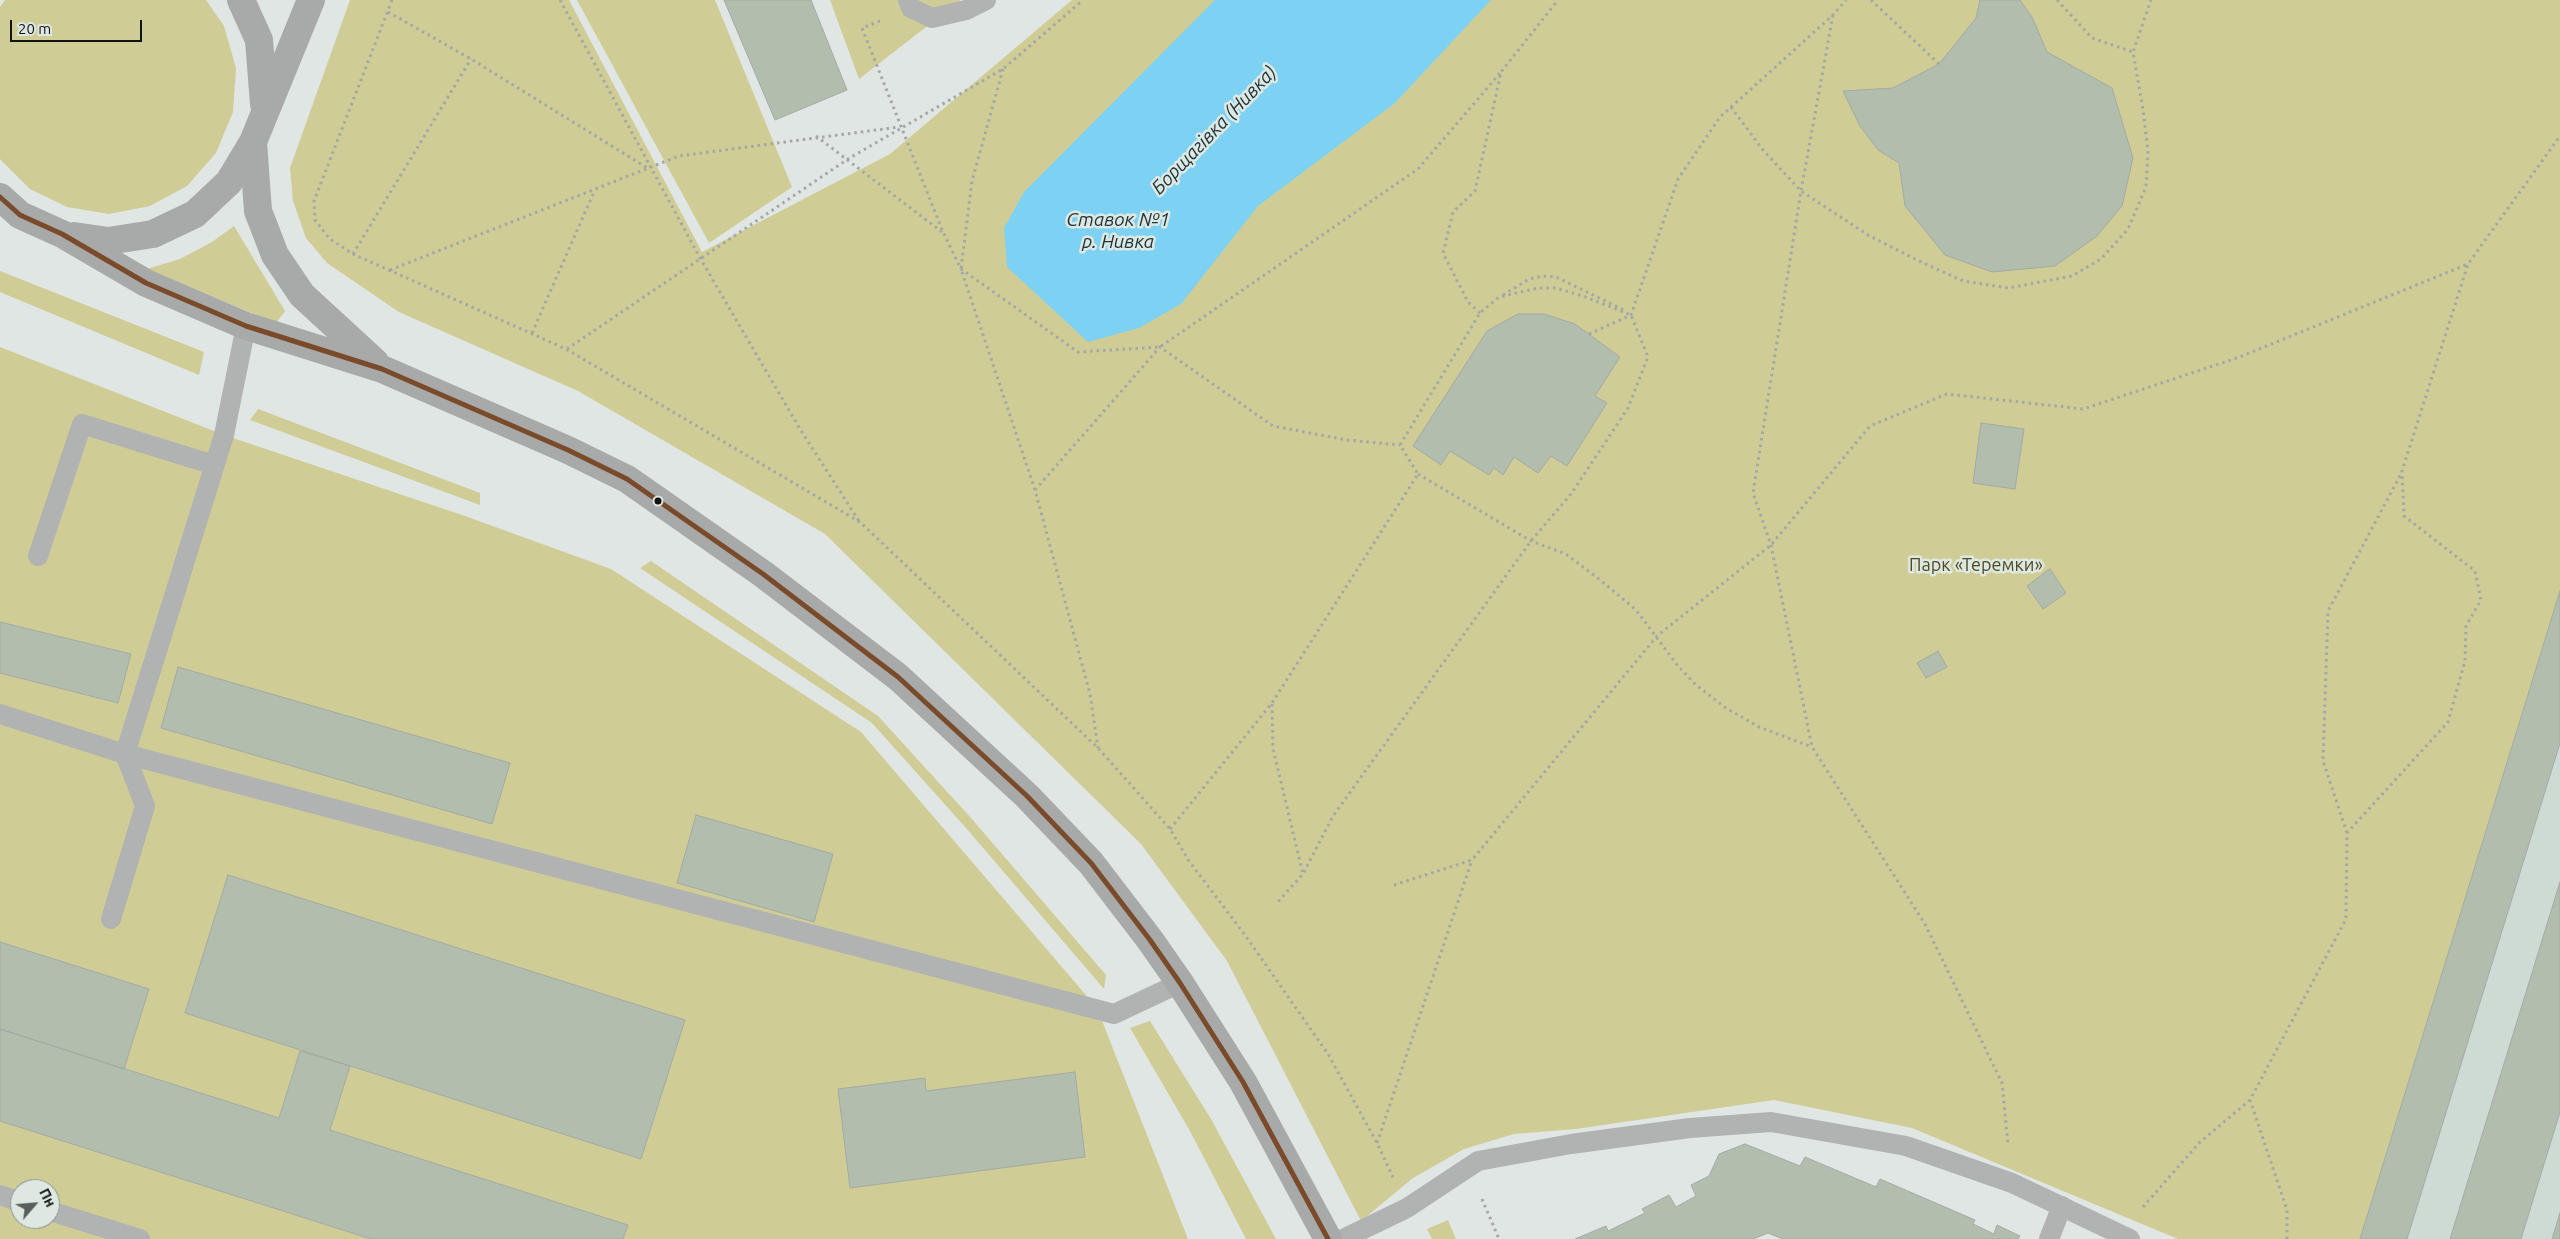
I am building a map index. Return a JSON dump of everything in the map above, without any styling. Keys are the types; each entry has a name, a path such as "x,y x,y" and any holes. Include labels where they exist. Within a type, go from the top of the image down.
{"street":[{"path":"241,0 259,40 264,111"},
{"path":"62,234 108,240 153,234 195,214 230,182 253,142 264,111 311,0"},
{"path":"253,142 258,212 275,255 302,295 382,368"},
{"path":"0,197 10,211 62,234 146,283 246,326 382,368 560,446 627,479 763,574 898,677 1027,796 1091,863 1180,983 1242,1082 1328,1239"}],"lane":[{"path":"910,4 932,18 966,10 986,0"},
{"path":"111,919 145,806 125,754 224,435 246,326"},
{"path":"38,556 82,424 214,465"},
{"path":"0,714 125,754 1114,1014 1180,983"},
{"path":"1343,1239 1407,1208 1478,1161 1571,1144 1741,1123 1771,1122 1906,1146 2012,1183 2121,1235"},
{"path":"2049,1239 2062,1206"},
{"path":"60,1214 140,1239"}],"path":[{"path":"392,0 314,201 315,220 330,239 353,254 566,349 860,522 1098,748 1170,829 1189,861 1245,935 1328,1054 1377,1143 1407,1208"},
{"path":"560,0 700,258 800,429 860,522"},
{"path":"566,349 848,159 1003,69 1083,0"},
{"path":"1035,490 1160,347 1418,170 1501,72 1558,0"},
{"path":"1589,334 1631,314 1678,180 1720,118 1833,15 1846,0"},
{"path":"1872,0 1939,64"},
{"path":"2057,0 2092,38 2133,52"},
{"path":"1732,107 1763,150 1801,192 1868,235 1963,281 2008,288 2072,276 2101,259 2128,229 2146,187 2148,152 2144,109 2133,52 2151,0"},
{"path":"910,4 862,28 943,232 961,269 1035,490 1090,694 1098,748"},
{"path":"388,12 471,59 650,169"},
{"path":"1833,15 1801,192 1753,493 1771,545 1812,747 1925,924 2002,1083 2012,1183"},
{"path":"353,254 471,59"},
{"path":"961,269 972,181 1003,69"},
{"path":"1480,313 1468,302 1443,253 1453,212 1475,191 1501,72"},
{"path":"390,270 679,156 816,136 902,126"},
{"path":"816,136 943,232"},
{"path":"2121,1235 2199,1144 2250,1100 2346,919 2346,833 2323,761 2328,611 2402,471 2468,264 2560,136"},
{"path":"532,333 594,191"},
{"path":"1377,1143 1472,860 1657,636 1771,545 1870,426 1947,394 2083,409 2237,358 2468,264"},
{"path":"961,269 1078,352 1160,347 1273,426 1347,440 1400,445"},
{"path":"1276,904 1303,874 1333,816 1531,541 1571,494 1628,408 1648,357 1631,314 1611,302 1556,277 1543,276 1528,279 1499,297 1480,313 1400,445"},
{"path":"1499,297 1538,288 1556,288 1631,314"},
{"path":"1400,445 1418,474 1531,541 1566,554 1600,579 1636,610 1678,666 1696,685 1726,708 1758,727 1812,747"},
{"path":"2346,833 2448,722 2465,661 2466,626 2481,600 2475,571 2404,516 2402,471"},
{"path":"1170,829 1272,703 1418,474"},
{"path":"1272,703 1273,749 1303,874"},
{"path":"1394,884 1472,860"},
{"path":"2250,1100 2287,1210 2287,1239"},
{"path":"1482,1200 1498,1239"}],"shaded area":[{"path":"2560,591 2560,1239 2360,1239 2377,1183"}],"green space":[{"path":"5,0 206,0 224,26 236,68 233,112 216,153 187,186 150,206 109,214 67,207 30,189 0,159 0,7"},
{"name":"Парк «Теремки»","path":"350,0 569,0 702,252 890,154 1072,0 2560,0 2560,592 2360,1239 2178,1239 1912,1128 1774,1100 1576,1129 1514,1134 1464,1149 1413,1178 1361,1221 1227,961 1141,844 825,534 578,391 399,312 327,263 306,238 293,201 290,168"},
{"path":"577,0 715,0 792,187 709,243"},
{"path":"830,0 961,0 859,79"},
{"path":"234,226 285,311 276,323 147,269 180,259 212,242"},
{"path":"0,271 204,352 199,375 0,292"},
{"path":"0,347 224,435 465,516 611,569 861,732 1097,1008 1188,1239 0,1239"},
{"path":"258,409 480,493 480,505 250,420"},
{"path":"651,561 878,716 971,818 1106,975 1104,989 966,828 872,723 640,568"},
{"path":"1150,1021 1211,1119 1276,1239 1246,1239 1190,1131 1130,1028"},
{"path":"1448,1220 1456,1239 1432,1239 1427,1229"}],"water":[{"name":"Ставок №1 р. Нивка","path":"1215,0 1491,0 1395,103 1258,206 1181,304 1139,328 1088,342 1007,267 1004,228 1024,192"}],"building":[{"path":"724,0 811,0 847,90 775,120"},
{"path":"1980,0 2020,0 2032,17 2047,52 2112,88 2133,158 2122,206 2097,236 2055,266 1992,272 1945,255 1905,206 1899,163 1878,150 1860,126 1843,91 1893,88 1939,64 1976,18"},
{"path":"1518,314 1544,314 1575,324 1620,357 1595,396 1607,403 1567,466 1551,456 1538,473 1514,457 1503,475 1494,468 1489,475 1450,451 1441,465 1413,446 1487,331"},
{"path":"1981,423 2024,429 2015,489 1973,483"},
{"path":"2050,569 2066,593 2043,609 2027,586"},
{"path":"2560,591 2560,743 2407,1239 2360,1239"},
{"path":"0,622 131,654 118,703 0,673"},
{"path":"1938,651 1947,667 1926,678 1917,663"},
{"path":"178,667 510,763 492,824 161,728"},
{"path":"696,815 833,854 814,922 677,883"},
{"path":"228,875 685,1020 641,1159 185,1013"},
{"path":"2560,882 2560,1112 2521,1239 2450,1239"},
{"path":"0,942 149,989 124,1069 0,1029"},
{"path":"0,1029 279,1118 300,1051 350,1066 330,1130 628,1225 623,1239 371,1239 0,1121"},
{"path":"1075,1072 1085,1157 850,1188 838,1089 925,1078 926,1091"},
{"path":"1745,1144 1800,1166 1805,1157 1876,1187 1880,1179 1975,1220 1973,1224 1994,1234 1997,1225 2020,1236 2018,1239 1783,1239 1768,1233 1753,1239 1575,1239 1606,1226 1608,1231 1645,1213 1642,1209 1669,1195 1676,1207 1696,1196 1691,1185 1709,1176 1719,1154"},
{"path":"2560,1213 2560,1239 2552,1239"}],"transit line":[{"path":"0,197 20,215 62,234 146,283 246,326 382,369 568,450 627,479 763,574 898,677 1027,796 1091,863 1150,940 1180,983 1243,1082 1328,1239"}],"water label":[{"name":"Борщагівка (Нивка)","path":"1214,130"}]}
